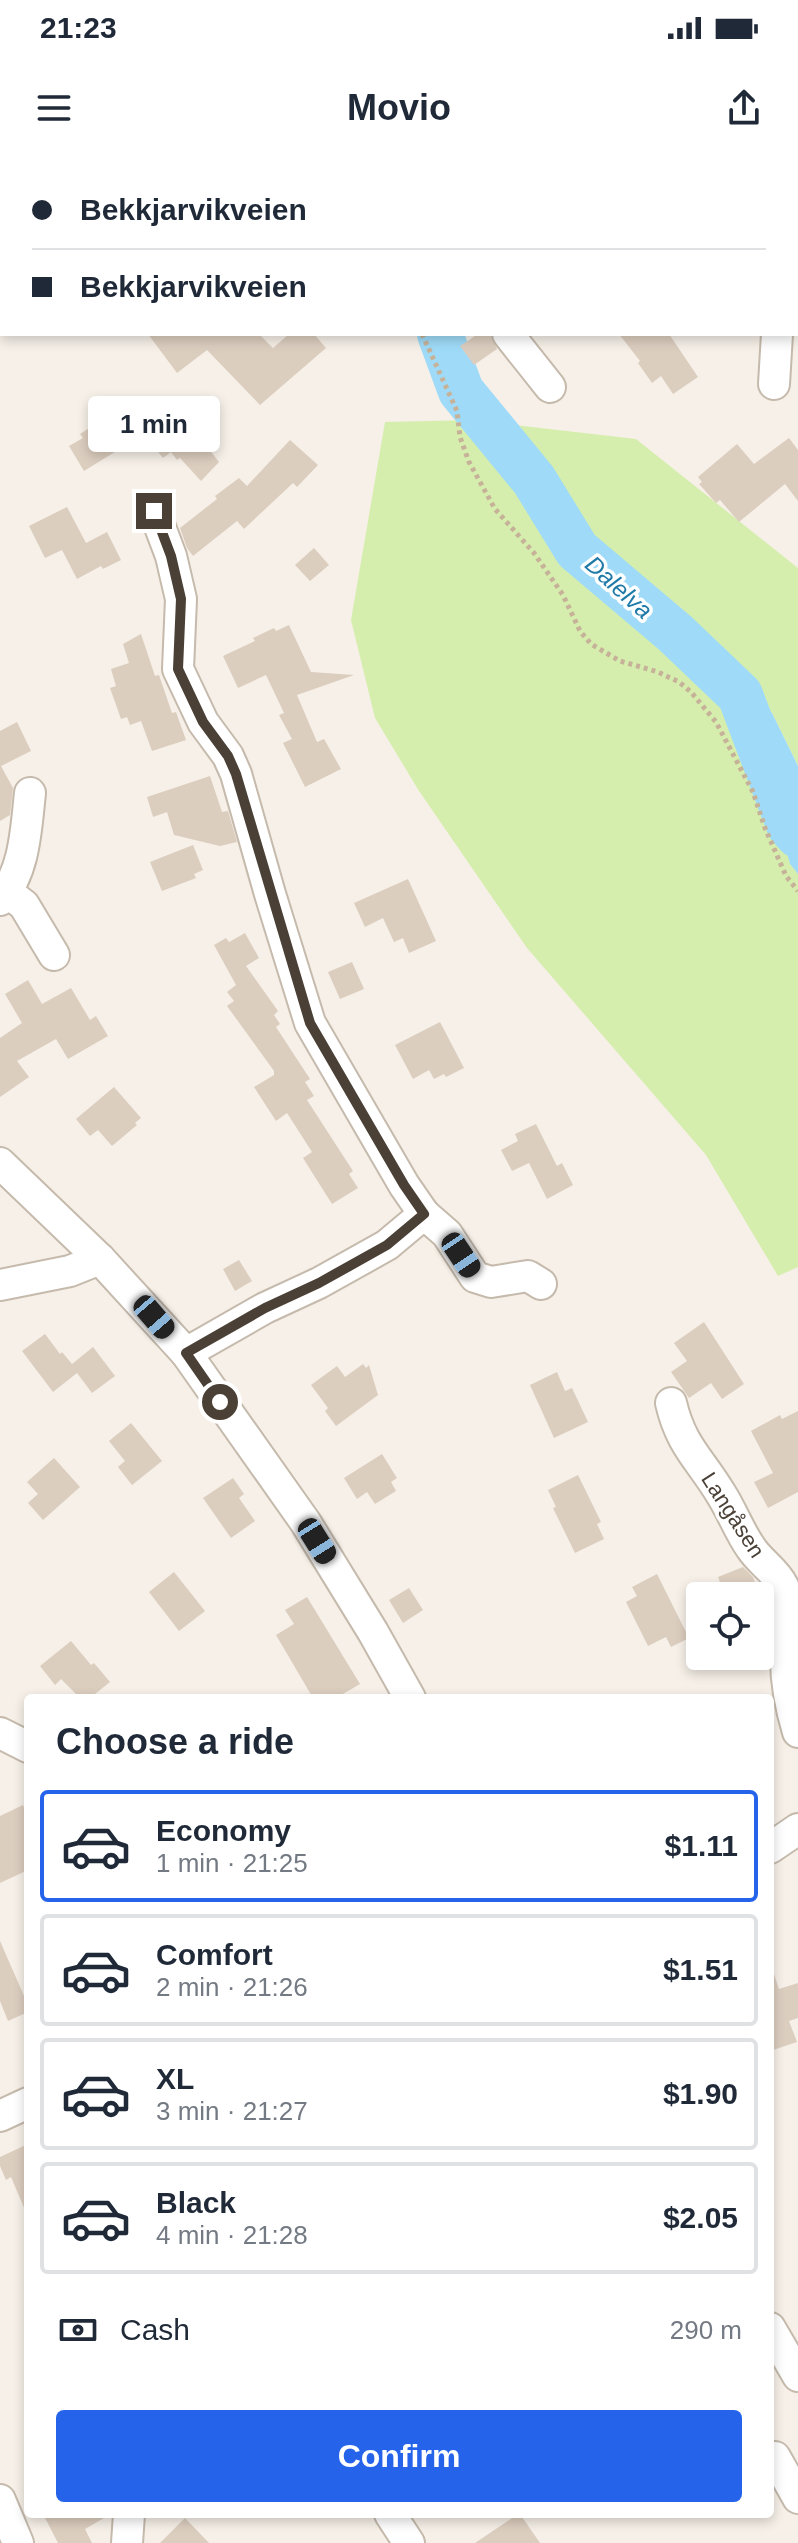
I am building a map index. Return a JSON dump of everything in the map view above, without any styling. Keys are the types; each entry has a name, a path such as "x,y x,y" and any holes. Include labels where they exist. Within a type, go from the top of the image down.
{"street":[{"path":"510,336 550,387"},
{"path":"775,385 777,336"},
{"path":"154,511 171,556 181,599 178,669 203,722 228,756 236,774 310,1023 404,1185 424,1214 447,1234 475,1277 491,1282 528,1276 541,1284"},
{"path":"30,793 21,859 4,896 24,905 54,955"},
{"path":"0,1163 100,1259 186,1353 306,1523 408,1694"},
{"path":"186,1353 387,1245 424,1214"},
{"path":"0,1285 70,1271 100,1259"},
{"name":"Langåsen","path":"671,1403 677,1427 685,1442 721,1494 751,1550 778,1577 785,1589 792,1626 786,1660 788,1686 798,1732"},
{"path":"0,1733 24,1745"},
{"path":"774,1845 798,1829"},
{"path":"0,2116 24,2105"},
{"path":"774,2335 798,2376"},
{"path":"775,2457 798,2498"},
{"path":"0,2500 18,2543"},
{"path":"127,2543 129,2518"},
{"path":"393,2518 409,2543"}],"path":[{"path":"423,336 457,411 460,437 469,462 495,509 534,553 563,595 580,631 591,644 620,661 679,682 716,722 753,792 786,876 798,891"}],"green space":[{"path":"472,420 636,439 798,568 798,766 772,713 750,692 740,695 730,707 763,767 790,863 798,874 798,1267 778,1276 706,1155 527,948 419,791 375,718 351,620 385,422"}],"water":[{"path":"750,692 772,713 798,766 798,874 790,864 763,767 730,707 740,695"}],"building":[{"path":"149,336 261,336 273,348 287,336 316,336 326,348 260,405 207,350 177,373"},
{"path":"475,336 491,336 497,349 474,365 460,346"},
{"path":"621,336 670,336 698,377 673,394 661,376 652,383 638,363 640,361"},
{"path":"172,402 219,462 201,481 171,452 163,458 139,428"},
{"path":"100,421 118,450 84,471 69,446 83,438 80,434"},
{"path":"789,438 798,450 798,501 785,484 739,522 720,500 716,503 699,484 702,482 698,477 737,444 754,464"},
{"path":"290,440 318,465 297,487 293,483 244,529 237,521 193,556 180,528 239,478 247,486"},
{"path":"67,507 86,543 107,532 121,560 103,569 101,566 77,579 62,550 45,558 29,526"},
{"path":"314,548 329,565 310,581 295,565"},
{"path":"289,625 311,672 354,675 297,695 317,742 324,739 341,769 305,787 283,743 292,739 279,715 284,713 266,675 238,688 223,656 274,628 276,631"},
{"path":"141,634 155,676 159,675 172,713 176,712 186,740 152,751 141,721 130,725 127,717 121,719 110,688 116,686 111,669 129,663 123,644"},
{"path":"17,722 31,751 1,766 13,788 10,815 0,821 0,731"},
{"path":"210,776 222,812 228,811 237,842 220,846 174,835 167,812 153,817 147,797"},
{"path":"193,845 203,870 194,874 196,878 162,891 150,862"},
{"path":"408,879 436,941 409,953 403,938 394,942 383,918 365,927 354,903"},
{"path":"245,933 259,958 246,966 278,1011 274,1015 280,1024 276,1027 310,1079 305,1082 314,1096 307,1100 353,1171 349,1174 358,1188 332,1204 303,1158 312,1152 287,1113 276,1121 254,1087 274,1075 274,1071 227,1006 234,1001 227,992 236,985 214,945 226,938 229,942"},
{"path":"352,962 364,989 340,999 328,972"},
{"path":"28,980 42,1004 71,988 90,1020 96,1016 108,1036 68,1059 56,1039 17,1061 29,1077 0,1097 0,1038 22,1023 5,994"},
{"path":"440,1022 464,1068 434,1079 429,1070 413,1079 395,1045"},
{"path":"114,1087 141,1118 112,1146 98,1130 90,1136 76,1119"},
{"path":"536,1124 557,1166 562,1163 573,1185 547,1199 529,1163 512,1171 501,1150 518,1141 515,1134"},
{"path":"239,1260 252,1281 235,1291 223,1269"},
{"path":"704,1322 744,1384 722,1399 711,1383 689,1398 671,1372 687,1361 674,1343"},
{"path":"45,1334 72,1364 93,1347 115,1376 92,1393 77,1373 53,1392 22,1351"},
{"path":"363,1364 366,1368 369,1365 378,1395 336,1426 325,1411 328,1408 311,1385 337,1366 345,1377"},
{"path":"557,1372 565,1391 572,1388 588,1422 554,1438 530,1385"},
{"path":"798,1411 798,1492 768,1508 754,1482 773,1473 751,1431 780,1415 782,1419"},
{"path":"131,1423 162,1461 132,1485 118,1467 125,1461 109,1441"},
{"path":"382,1454 397,1478 391,1482 396,1491 375,1504 367,1492 357,1499 344,1478"},
{"path":"54,1458 80,1487 43,1520 28,1503 38,1494 27,1482"},
{"path":"578,1475 601,1522 597,1524 604,1539 575,1553 553,1508 556,1507 548,1490"},
{"path":"233,1478 244,1494 239,1498 255,1521 231,1538 203,1498"},
{"path":"743,1567 755,1582 720,1582 718,1577"},
{"path":"174,1572 205,1611 179,1631 149,1592"},
{"path":"657,1574 686,1632 686,1640 671,1647 666,1637 648,1646 626,1602 637,1596 632,1587"},
{"path":"409,1588 423,1610 403,1623 389,1600"},
{"path":"307,1597 360,1684 343,1694 311,1694 276,1635 294,1624 285,1610"},
{"path":"71,1641 110,1682 95,1694 76,1694 61,1679 55,1685 40,1666"},
{"path":"23,1805 24,1872 0,1883 0,1816"},
{"path":"0,1941 24,1996 24,2014 8,2021 0,2001"},
{"path":"774,1974 779,1989 798,1983 798,2018 789,2021 797,2042 774,2050"},
{"path":"24,2146 24,2208 11,2177 6,2180 0,2157"},
{"path":"45,2518 104,2518 85,2529 92,2543 58,2543"},
{"path":"185,2518 209,2543 160,2543"},
{"path":"512,2518 523,2518 540,2543 475,2543"}],"waterway":[{"name":"Dalelva","path":"441,336 461,391 534,480 577,550 675,633 740,695 789,825 798,835"}],"route":[{"path":"154,511 171,556 181,599 178,669 203,722 228,756 236,774 310,1023 424,1214 387,1245 186,1353 220,1402"}]}
